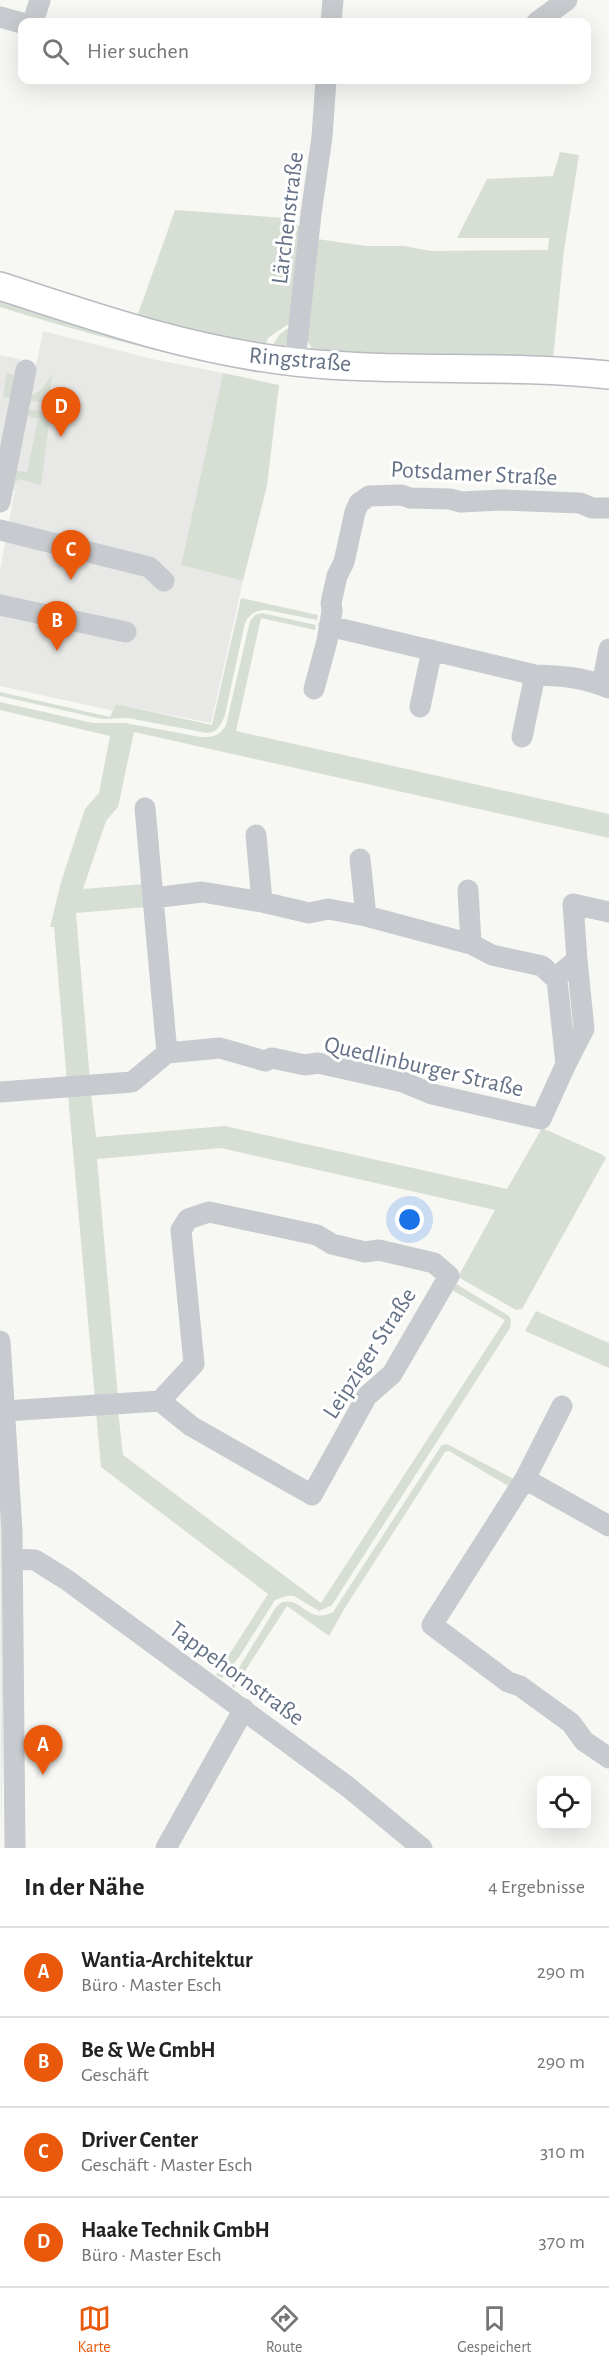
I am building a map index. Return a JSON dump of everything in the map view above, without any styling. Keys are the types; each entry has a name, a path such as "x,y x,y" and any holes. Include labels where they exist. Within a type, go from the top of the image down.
{"main road":[{"name":"Ringstraße","path":"0,286 167,339 295,362 493,367 609,375"}],"street":[{"path":"34,18 40,0"},
{"path":"331,18 333,0"},
{"path":"542,18 567,0"},
{"path":"0,17 18,22"},
{"name":"Lärchenstraße","path":"295,362 322,137 326,84"},
{"path":"0,502 26,370"},
{"name":"Potsdamer Straße","path":"314,689 324,658 337,576 344,562 355,512 358,503 369,496 401,495 410,498 450,499 461,502 502,500 580,503 592,508 609,508"},
{"path":"0,530 150,567 164,581"},
{"path":"0,605 126,632"},
{"path":"329,626 535,675 569,676 591,680 605,687 609,649"},
{"path":"420,706 432,650"},
{"path":"522,737 535,675"},
{"path":"0,1092 132,1082 167,1053 145,808"},
{"path":"256,835 262,902"},
{"path":"360,859 366,916"},
{"path":"468,890 471,944"},
{"path":"153,898 202,892 309,913 328,909 366,916 471,944 492,955 542,966 557,980 566,1064"},
{"name":"Quedlinburger Straße","path":"167,1053 220,1048 265,1061 272,1058 305,1065 318,1063 403,1082 432,1094 541,1119 584,1029 573,904 609,912"},
{"path":"555,978 578,960"},
{"name":"Leipziger Straße","path":"209,1212 317,1235 332,1244 365,1252 379,1250 434,1263 449,1276 392,1374 367,1396 312,1495 191,1426 160,1401 194,1364 181,1230 189,1218 209,1212"},
{"path":"0,1341 6,1411 12,1559 15,1848"},
{"path":"6,1411 160,1401"},
{"path":"562,1406 525,1479 432,1625 508,1682 520,1686 571,1723 584,1741 609,1758"},
{"path":"525,1479 609,1526"},
{"name":"Tappehornstraße","path":"12,1559 35,1560 67,1580 348,1787 422,1848"},
{"path":"166,1848 244,1709"}],"shaded area":[{"path":"560,152 579,155 564,250 553,359 319,354 312,349 307,340 317,239 366,246 404,246 431,251 548,250 549,238 457,238 487,179 553,176"},
{"path":"175,210 286,218 299,226 301,230 293,321 268,338 265,346 130,319 132,313 138,314"},
{"path":"0,296 260,365 259,373 128,343 32,317 0,307"},
{"path":"289,329 289,335 286,344 282,348 272,346 280,334"},
{"path":"43,331 152,359 223,373 181,565 243,581 211,723 116,704 114,711 0,686 0,570 15,490 11,489"},
{"path":"0,355 20,359 0,463"},
{"path":"7,373 17,375 12,399 3,397"},
{"path":"223,373 279,385 267,486 243,581 181,565"},
{"path":"52,375 50,396 42,402 28,401 29,397 42,389"},
{"path":"26,409 41,411 49,424 41,485 19,479 12,486 15,470 27,472 38,419 25,415"},
{"path":"241,598 318,615 317,620 266,610 255,612 249,617 244,627 225,715 214,731 207,733 128,718 102,719 0,696 0,692 110,717 116,704 212,725"},
{"path":"262,613 316,625 315,630 261,618 236,731 609,814 609,838 134,732 118,807 106,821 83,889 144,884 147,907 76,913 90,1080 67,1082 54,927 50,927 61,882 85,809 99,793 110,736 0,710 0,702 93,723 125,723 201,737 212,736 222,731 226,725 250,621 255,615"},
{"path":"91,1093 96,1137 225,1126 507,1189 542,1128 606,1158 522,1309 516,1310 458,1277 495,1210 221,1148 97,1159 118,1397 95,1399 68,1095"},
{"path":"453,1282 509,1316 510,1328 332,1605 319,1611 294,1596 275,1600 239,1657 222,1678 216,1675 268,1594 101,1467 96,1412 118,1410 123,1455 321,1603 505,1320 450,1289"},
{"path":"536,1311 609,1343 609,1368 525,1331"},
{"path":"447,1444 514,1479 510,1487 449,1451 445,1452 329,1636 287,1606 234,1688 232,1687 234,1676 276,1607 282,1602 295,1603 317,1615 333,1612 441,1446"},
{"path":"0,1476 4,1520 1,1848"}],"place":[{"name":"Haake Technik GmbH","path":"61,437"},
{"name":"Driver Center","path":"71,580"},
{"name":"Be & We GmbH","path":"57,651"},
{"name":"Wantia-Architektur","path":"43,1775"}]}
